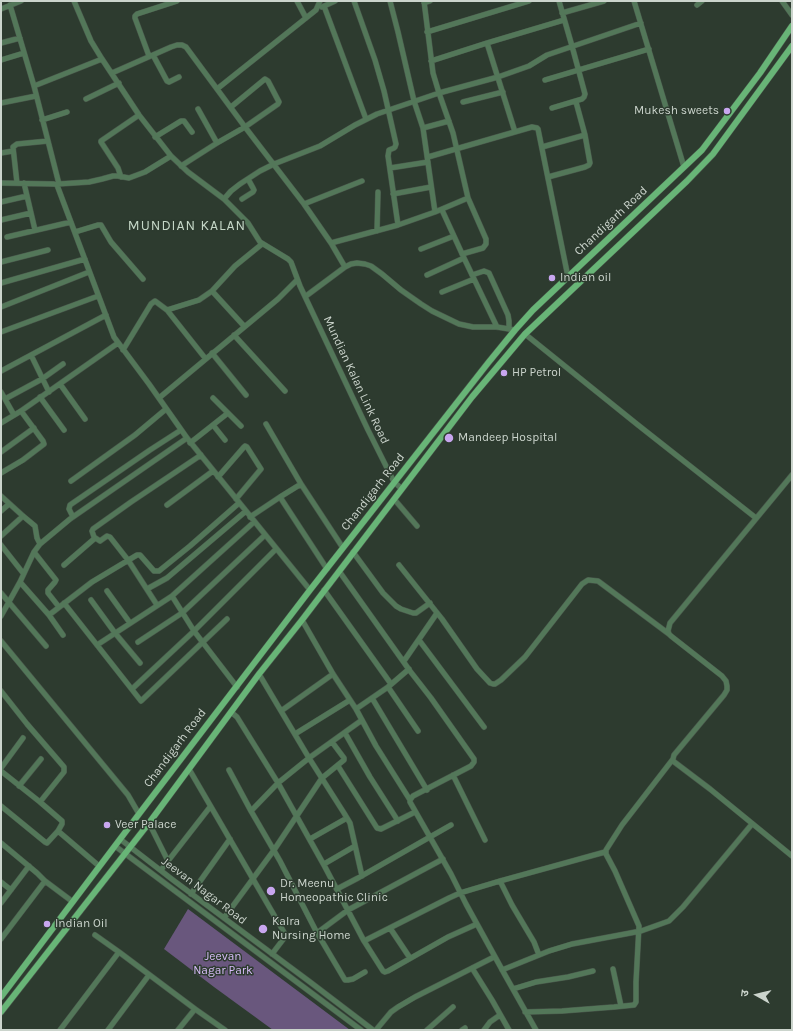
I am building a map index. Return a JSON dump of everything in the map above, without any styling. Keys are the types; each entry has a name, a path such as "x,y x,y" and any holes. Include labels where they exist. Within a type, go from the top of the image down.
{"main road":[{"name":"Chandigarh Road","path":"1,997 310,590 488,363 512,329 702,150 760,73 792,26"},
{"name":"Chandigarh Road","path":"1,1012 149,823 259,674 472,397 525,334 687,182 713,154 792,46"}],"street":[{"path":"1,9 21,1"},
{"path":"74,1 102,59 155,137 181,166 224,199 248,224 262,244 235,266 212,291 199,300 167,310"},
{"path":"177,1 137,14 135,18 151,56 167,81 169,82 179,77"},
{"path":"297,1 306,18"},
{"path":"316,10 320,1"},
{"path":"217,89 316,10 335,1"},
{"path":"354,1 375,60 396,144 394,148 388,152 398,225"},
{"path":"390,1 414,102 423,128 435,212"},
{"path":"427,275 463,256 483,248 486,244 486,239 468,198 454,133 438,93 433,73 424,2 430,1"},
{"path":"427,32 529,1"},
{"path":"552,108 576,102 584,97 578,69 559,1"},
{"path":"562,13 604,1"},
{"path":"634,1 684,167"},
{"path":"697,5 702,1"},
{"path":"782,1 792,15"},
{"path":"10,5 34,86 58,184 114,337 190,443 310,590"},
{"path":"324,6 366,119"},
{"path":"431,61 564,20"},
{"path":"224,199 231,191 248,178 274,164 320,146 366,119 438,93 498,77 536,63 545,56 641,23"},
{"path":"1,43 20,38"},
{"path":"487,43 515,132"},
{"path":"112,73 177,45 186,47 304,204 331,243 344,267"},
{"path":"545,80 649,49"},
{"path":"1,60 24,53"},
{"path":"34,86 102,59"},
{"path":"181,166 245,127 278,104 278,100 268,80 264,79 231,107"},
{"path":"86,99 119,83"},
{"path":"463,102 503,92"},
{"path":"1,103 36,96"},
{"path":"548,177 585,167 590,163 585,135 576,102"},
{"path":"198,109 217,143"},
{"path":"42,120 67,112"},
{"path":"122,177 101,141 139,115"},
{"path":"155,137 181,120 184,121 192,132"},
{"path":"423,128 449,121"},
{"path":"390,168 428,160 458,149 532,127 537,128 568,277"},
{"path":"542,147 585,135"},
{"path":"17,183 13,151 14,145 48,141"},
{"path":"1,153 13,151"},
{"path":"1,183 58,184 89,182 113,176 129,178 140,174 171,156"},
{"path":"242,199 254,190 248,178"},
{"path":"304,204 362,181"},
{"path":"24,183 35,230"},
{"path":"393,194 431,187"},
{"path":"377,230 378,192"},
{"path":"1,202 27,196"},
{"path":"331,243 398,225 442,210 468,198"},
{"path":"442,210 497,327"},
{"path":"1,220 31,213"},
{"path":"7,237 71,222"},
{"path":"75,232 101,225 111,242 143,279"},
{"path":"421,249 454,236"},
{"name":"Mundian Kalan Link Road","path":"262,244 290,260 297,280 306,296 368,430 394,482 402,490"},
{"path":"1,262 48,250"},
{"path":"1,284 85,259"},
{"path":"306,296 344,267 355,263 368,265 421,304 450,320 459,324 473,327 497,327 512,329 508,315 489,273 484,271 442,292"},
{"path":"1,307 89,272"},
{"path":"159,398 278,298 297,280"},
{"path":"212,291 244,326"},
{"path":"1,332 98,296"},
{"path":"124,350 153,301 167,310 205,358"},
{"path":"1,371 106,315"},
{"path":"525,334 638,426 708,479 756,518"},
{"path":"234,335 285,391"},
{"path":"1,423 49,392 118,343"},
{"path":"212,353 246,395"},
{"path":"30,355 49,392"},
{"path":"5,399 63,364"},
{"path":"60,384 85,419"},
{"path":"1,392 14,415"},
{"path":"40,398 64,430"},
{"path":"214,398 241,426"},
{"path":"71,481 166,409"},
{"path":"1,472 23,460 44,443 21,411"},
{"path":"190,443 228,413"},
{"path":"266,424 301,484 343,548"},
{"path":"213,425 225,440"},
{"path":"1,452 34,428"},
{"path":"73,517 69,509 70,505 181,430"},
{"path":"1,616 20,582 34,552 40,544 73,517 187,438"},
{"path":"49,615 92,582 137,555 139,555 154,570 159,571 190,546 238,501 261,469 245,446 218,477"},
{"path":"158,605 128,560 109,536 100,541 94,537 92,532 93,529 131,502 201,456"},
{"path":"167,505 213,471"},
{"path":"668,634 668,627 670,623 792,475"},
{"path":"250,517 301,484"},
{"path":"1,496 35,526 37,538 40,544"},
{"path":"280,497 327,569"},
{"path":"394,500 408,514 417,526"},
{"path":"1,511 9,504"},
{"path":"147,589 167,578 246,511"},
{"path":"1,536 22,516"},
{"path":"97,645 172,596 254,522"},
{"path":"138,642 182,613 265,535"},
{"path":"64,565 94,539 94,537"},
{"path":"1,545 24,572"},
{"path":"132,689 194,631 276,549"},
{"path":"34,552 56,580 48,592 60,607"},
{"path":"354,552 384,593 396,606 409,613 416,613 430,603"},
{"path":"399,564 430,603 477,669 490,683 495,684 502,680 524,657 582,584 588,580 598,581 722,676 726,681 727,690 724,695 674,755 673,759 622,825 605,852"},
{"path":"339,571 474,759 471,766 413,796 410,800"},
{"path":"20,582 49,615 63,635"},
{"path":"324,590 418,731"},
{"path":"107,591 130,623"},
{"path":"1,593 46,646"},
{"path":"172,596 194,631 236,687"},
{"path":"91,600 115,633 140,663"},
{"path":"64,603 140,701 142,701 227,619"},
{"path":"404,662 437,613"},
{"path":"302,620 333,674 356,709 380,752 410,800 410,804 443,859 476,924 536,1030"},
{"path":"419,640 484,727"},
{"path":"1,641 128,795 139,814"},
{"path":"356,709 389,686 409,669"},
{"path":"259,674 347,818 351,826 362,876"},
{"path":"281,711 333,674"},
{"path":"1,691 64,767 64,772 40,802"},
{"path":"372,698 427,790"},
{"path":"295,734 350,700"},
{"path":"231,712 237,717 278,783 324,864 364,941 381,969 385,972 388,971 448,937 476,924"},
{"path":"251,811 278,783 309,758 362,720"},
{"path":"345,733 370,777 398,821"},
{"path":"1,806 45,842 47,842 58,831 62,824 62,821 1,770 23,738"},
{"path":"224,918 274,850 322,778 344,761 332,742"},
{"path":"19,786 41,759"},
{"path":"673,759 676,763 792,856"},
{"path":"338,766 377,828 381,829 415,812"},
{"path":"189,769 286,935 272,954"},
{"path":"229,770 274,850 317,933 345,980 353,979 365,972"},
{"path":"453,775 485,840"},
{"path":"161,870 210,807"},
{"path":"310,839 347,818"},
{"path":"149,823 168,861"},
{"path":"502,970 539,955 578,943 639,931 666,922 672,918 752,824"},
{"path":"337,889 451,825"},
{"path":"58,831 100,866"},
{"name":"Jeevan Nagar Road","path":"120,839 191,894 374,1030"},
{"path":"191,894 230,839"},
{"path":"1,843 45,881 73,902"},
{"name":"Jeevan Nagar Road","path":"115,846 361,1030"},
{"path":"324,864 355,846"},
{"path":"364,941 460,893 605,852"},
{"path":"525,1012 562,1011 634,1005 636,1002 639,926 605,852"},
{"path":"317,933 348,910 443,859"},
{"path":"1,903 29,866"},
{"path":"1,939 45,881"},
{"path":"500,881 512,905 534,942 539,955"},
{"path":"1,882 11,890"},
{"path":"390,928 410,958"},
{"path":"95,935 224,1030"},
{"path":"60,1030 119,952"},
{"path":"374,1030 391,1012 398,1007 494,957"},
{"path":"472,968 508,1030"},
{"path":"613,969 621,1006"},
{"path":"513,989 536,982 593,971"},
{"path":"108,1030 150,975"},
{"path":"427,1030 453,1007"},
{"path":"178,1030 195,1009"},
{"path":"484,1030 490,1022 500,1015"}],"green space":[{"name":"Jeevan Nagar Park","path":"188,909 350,1030 273,1030 214,987 164,949"}],"place":[{"name":"Mukesh sweets","path":"727,111"},
{"name":"Indian oil","path":"552,278"},
{"name":"HP Petrol","path":"504,373"},
{"name":"Mandeep Hospital","path":"449,438"},
{"name":"Veer Palace","path":"107,825"},
{"name":"Dr. Meenu Homeopathic Clinic","path":"271,891"},
{"name":"Indian Oil","path":"47,924"},
{"name":"Kalra Nursing Home","path":"263,929"}],"district":[{"name":"MUNDIAN KALAN","path":"187,226"}]}
